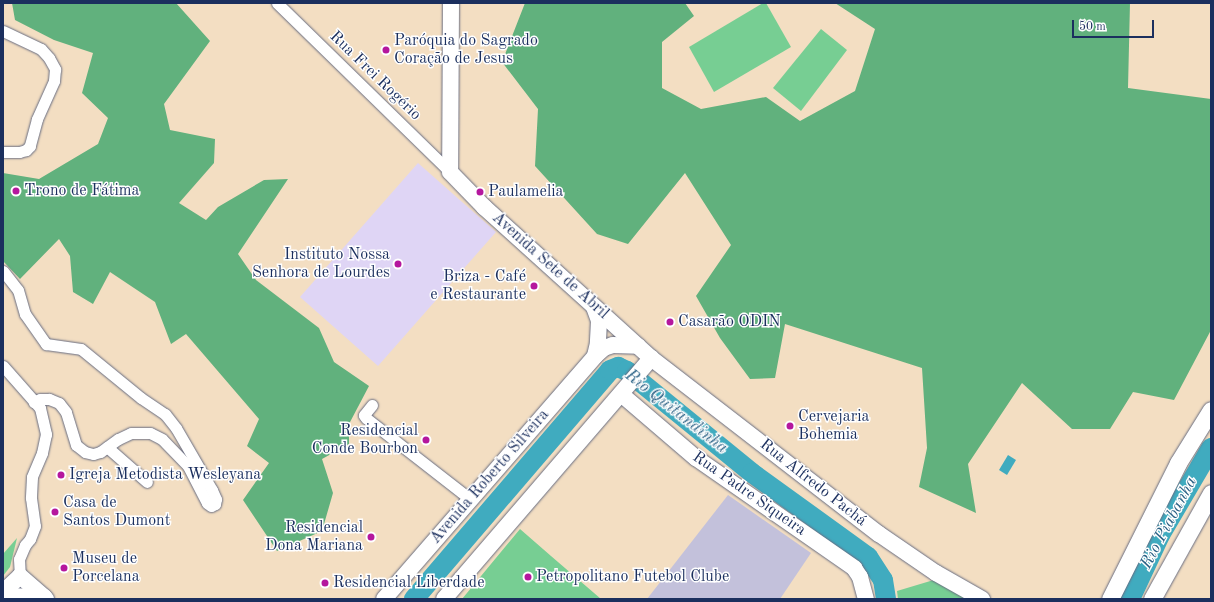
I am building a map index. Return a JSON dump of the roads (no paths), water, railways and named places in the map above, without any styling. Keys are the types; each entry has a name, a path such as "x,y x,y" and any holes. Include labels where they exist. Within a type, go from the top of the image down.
{"main road":[{"path":"450,172 451,3"},
{"name":"Avenida Sete de Abril","path":"450,172 484,207 638,346 647,362"},
{"path":"594,307 599,321 598,343 595,356"},
{"name":"Avenida Roberto Silveira","path":"384,599 595,356 604,348 613,345 638,346"},
{"path":"444,599 623,392 647,362"},
{"name":"Rua Alfredo Pachá","path":"647,362 908,555 982,599"},
{"name":"Rua Padre Siqueira","path":"623,392 696,458 854,568 860,577 866,599"},
{"path":"1110,599 1178,463 1211,410"},
{"path":"1152,599 1211,492"},
{"path":"3,592 20,576 45,598"},
{"path":"3,596 45,598"}],"street":[{"name":"Rua Frei Rogério","path":"277,3 450,172"},
{"path":"3,31 40,49 49,58 55,69 54,81 37,119 30,146 26,150 19,152 3,152"},
{"path":"3,271 18,290 25,314 46,344 81,348 141,398 165,414 176,428 212,490 216,499 215,504 211,506 207,502 188,466 162,439 150,433 131,433 118,438 100,452 93,454 85,452 76,445 66,412 59,403 49,399 40,399 34,402"},
{"path":"3,366 40,408 46,434 42,453 32,477 31,498 35,526 20,559 20,576"},
{"path":"372,405 364,414 366,418 470,499"},
{"path":"107,447 147,482"}],"water":[{"path":"1008,455 1016,460 1007,475 999,470"}],"waterway":[{"name":"Rio Quitandinha","path":"414,599 610,370 618,367 627,371 752,473 868,557 883,580 886,599"},
{"name":"Rio Piabanha","path":"1130,599 1160,535 1211,448"}],"place":[{"name":"Paróquia do Sagrado Coração de Jesus","path":"386,50"},
{"name":"Trono de Fátima","path":"16,191"},
{"name":"Paulamelia","path":"480,192"},
{"name":"Instituto Nossa Senhora de Lourdes","path":"398,264"},
{"name":"Briza - Café e Restaurante","path":"534,286"},
{"name":"Casarão ODIN","path":"670,322"},
{"name":"Cervejaria Bohemia","path":"790,426"},
{"name":"Residencial Conde Bourbon","path":"426,440"},
{"name":"Igreja Metodista Wesleyana","path":"61,475"},
{"name":"Casa de Santos Dumont","path":"55,512"},
{"name":"Residencial Dona Mariana","path":"371,537"},
{"name":"Museu de Porcelana","path":"64,568"},
{"name":"Petropolitano Futebol Clube","path":"528,577"},
{"name":"Residencial Liberdade","path":"325,583"}]}
